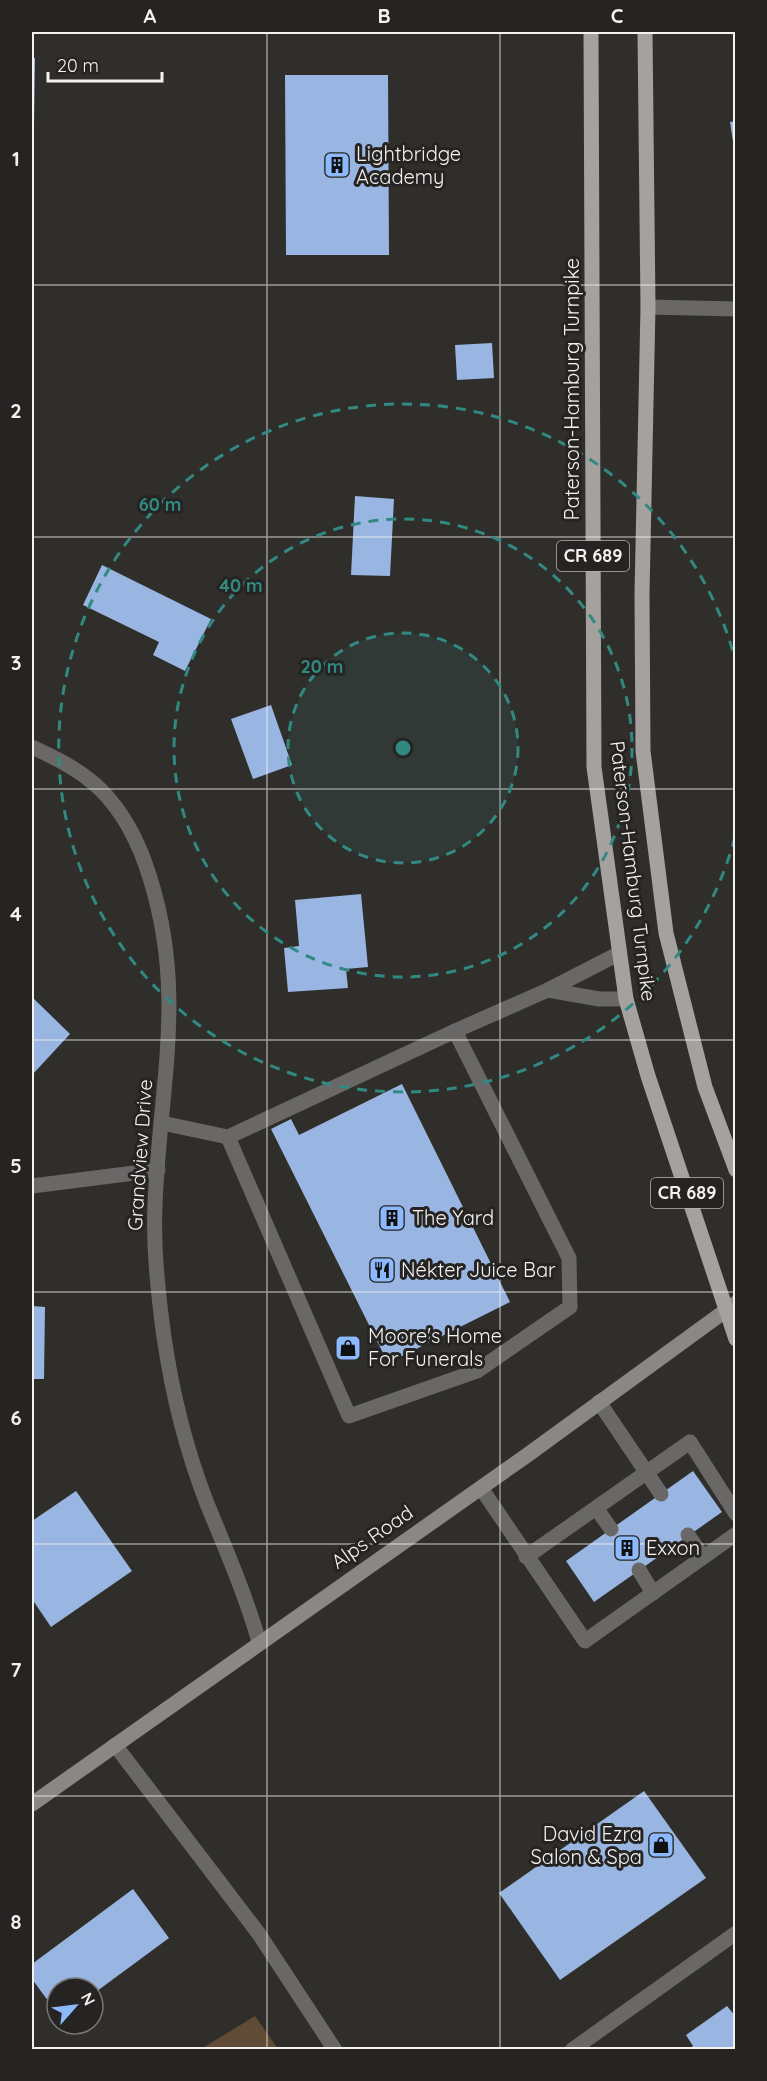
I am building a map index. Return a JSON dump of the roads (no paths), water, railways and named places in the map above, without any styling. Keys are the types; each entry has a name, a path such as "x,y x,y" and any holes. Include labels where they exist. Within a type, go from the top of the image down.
{"main road":[{"name":"Paterson-Hamburg Turnpike","path":"591,32 594,767 626,999 648,1076 731,1306 735,1339"},
{"name":"Paterson-Hamburg Turnpike","path":"645,32 648,307 642,594 643,751 666,933 705,1087 735,1170"},
{"name":"Alps Road","path":"32,1804 259,1642 481,1488 731,1306"}],"street":[{"path":"648,307 735,309"},
{"name":"Grandview Drive","path":"32,747 65,763 101,789 128,823 141,849 159,906 170,974 170,1044 158,1170 155,1238 164,1337 175,1396 206,1499 245,1594 259,1642"},
{"path":"162,1123 228,1137 455,1030 548,990 618,954"},
{"path":"548,990 599,999 626,999"},
{"path":"228,1137 349,1416 477,1371 570,1307 569,1258 455,1030"},
{"path":"32,1186 158,1170"},
{"path":"599,1402 661,1494"},
{"path":"526,1557 690,1442 735,1514"},
{"path":"481,1488 585,1641 735,1534"},
{"path":"596,1508 611,1529"},
{"path":"688,1535 703,1557"},
{"path":"639,1570 653,1593"},
{"path":"115,1745 259,1934 335,2049"},
{"path":"572,2049 735,1933"}],"place":[{"name":"Lightbridge Academy","path":"337,165"},
{"name":"The Yard","path":"392,1218"},
{"name":"Nékter Juice Bar","path":"382,1270"},
{"name":"Moore's Home For Funerals","path":"348,1348"},
{"name":"Exxon","path":"627,1548"},
{"name":"David Ezra Salon & Spa","path":"661,1845"}]}
